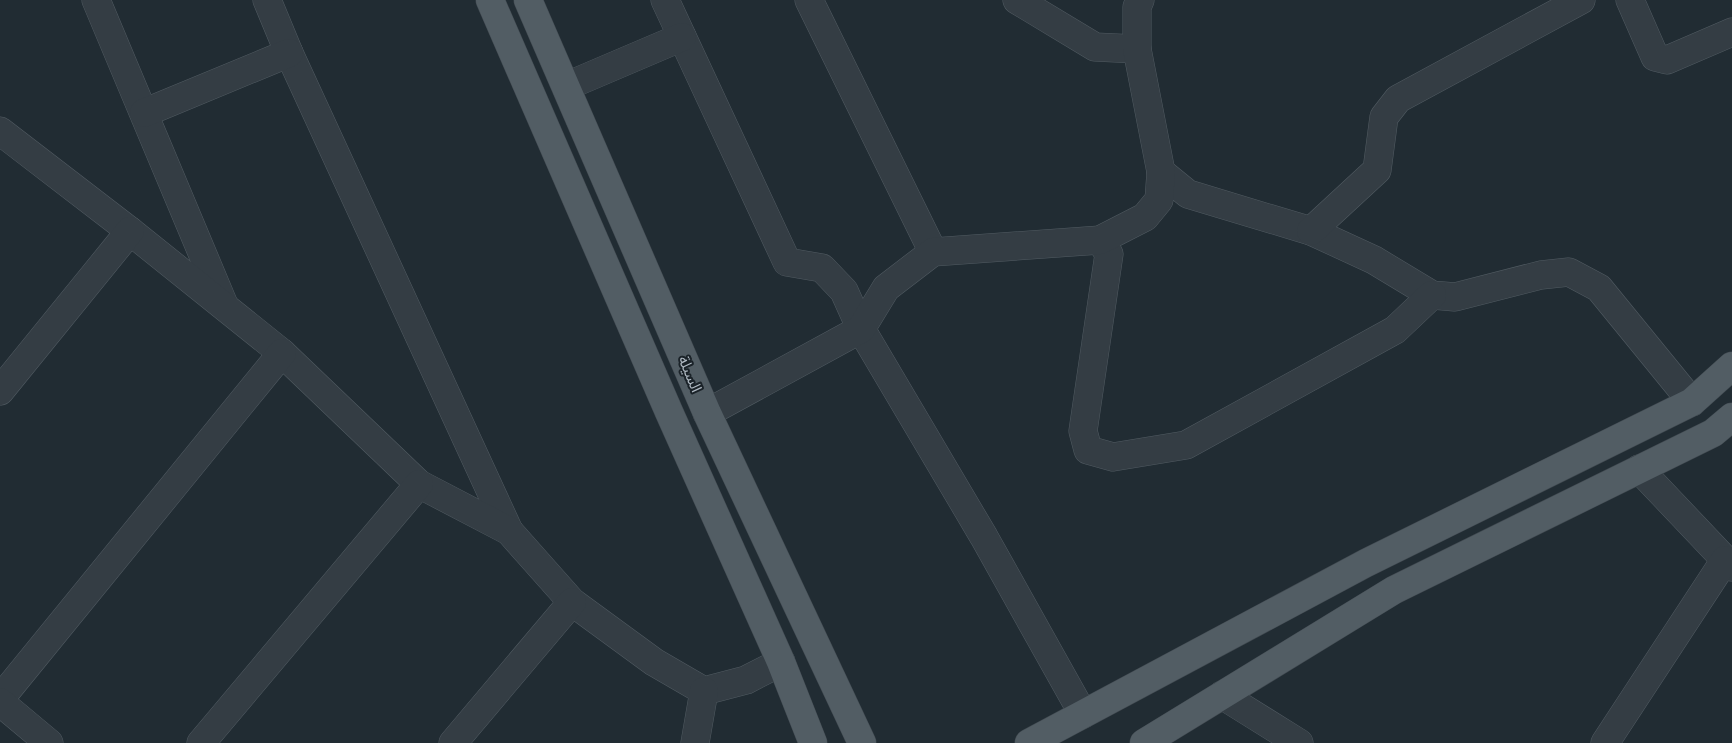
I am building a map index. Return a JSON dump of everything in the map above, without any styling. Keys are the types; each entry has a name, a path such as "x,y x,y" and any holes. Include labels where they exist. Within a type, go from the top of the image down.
{"main road":[{"path":"490,0 669,412 782,662 813,743"},
{"name":"السيلة","path":"528,0 567,86 707,413 862,743"},
{"path":"1029,743 1366,563 1692,402 1732,366"},
{"path":"1144,743 1394,590 1713,433 1732,417"}],"street":[{"path":"96,0 224,306"},
{"path":"267,0 289,53 509,531 572,602 654,662 704,691 746,680 782,662"},
{"path":"665,0 787,262 822,268 844,291 861,329 984,537 1083,714"},
{"path":"809,0 933,252"},
{"path":"1018,0 1095,48 1137,49"},
{"path":"707,413 861,329 886,288 933,252 1100,240 1145,217 1160,200 1161,172 1137,49 1137,7 1140,0"},
{"path":"1311,231 1377,170 1384,117 1398,99 1581,0"},
{"path":"1630,0 1655,57 1668,60 1732,32"},
{"path":"567,86 682,36"},
{"path":"144,114 289,53"},
{"path":"0,131 282,353 419,484 509,531"},
{"path":"1161,172 1188,194 1311,231 1374,260 1432,295 1455,296 1541,275 1569,272 1599,288 1692,402"},
{"path":"0,391 130,232"},
{"path":"1100,240 1109,254 1083,431 1088,450 1112,457 1186,444 1395,330 1432,295"},
{"path":"49,743 0,701 282,353"},
{"path":"1605,743 1728,563 1639,469"},
{"path":"201,743 419,484"},
{"path":"452,743 572,602"},
{"path":"695,743 704,691"},
{"path":"1222,695 1300,743"}]}
